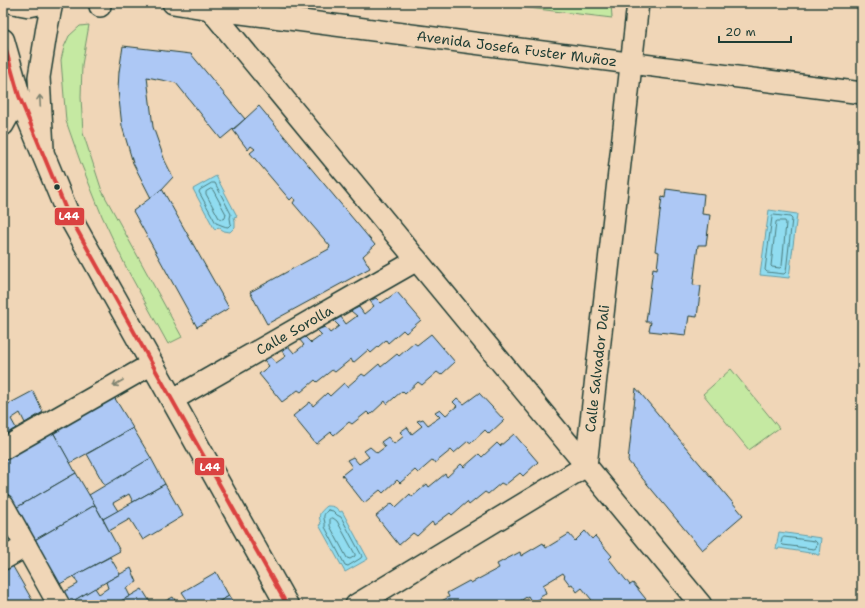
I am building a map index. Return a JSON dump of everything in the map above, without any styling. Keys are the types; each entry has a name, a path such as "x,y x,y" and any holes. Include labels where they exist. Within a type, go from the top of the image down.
{"street":[{"path":"13,3 29,6 43,3"},
{"path":"43,154 39,77 46,27 52,3"},
{"name":"Avenida Josefa Fuster Muñoz","path":"173,3 862,93"},
{"name":"Calle Salvador Dali","path":"586,466 638,3"},
{"path":"210,9 701,605"},
{"path":"3,40 12,84 68,212 287,605"},
{"path":"3,125 12,84"},
{"name":"Calle Sorolla","path":"172,400 417,260"},
{"path":"3,448 152,364"},
{"path":"356,605 586,466"},
{"path":"3,505 59,605"},
{"path":"3,559 26,546"}],"green space":[{"path":"487,3 611,3 612,18"},
{"path":"89,25 82,65 81,97 83,133 102,191 182,337 168,344 127,269 102,216 66,121 61,60 64,47 69,36 80,26"},
{"path":"731,369 779,428 749,450 703,394"}],"water":[{"path":"216,176 237,216 234,217 235,227 230,232 224,231 218,227 215,230 193,189"},
{"path":"769,210 797,214 789,278 760,275"},
{"path":"327,506 335,507 340,512 342,511 368,559 345,572 319,525 321,524 320,514"},
{"path":"779,532 821,538 819,555 779,548 778,550 776,549"}],"building":[{"path":"123,46 191,54 245,119 221,139 176,83 147,77 153,127 165,161 173,177 151,198 133,163 122,126 118,90"},
{"path":"259,106 375,245 363,256 370,268 267,324 250,292 329,249 330,246 293,203 295,200 293,197 290,200 250,153 255,149 251,146 248,150 233,130"},
{"path":"162,189 229,308 197,327 133,211"},
{"path":"666,189 704,194 702,214 710,215 706,245 698,245 693,285 701,286 697,317 689,316 686,335 649,331 651,322 646,322 653,268 657,269 659,252 655,251 662,197 665,198"},
{"path":"397,292 421,320 406,333 403,330 388,343 386,340 371,353 368,350 353,363 351,359 335,372 332,370 317,382 315,380 301,392 298,390 282,402 259,374 269,366 264,360 270,356 276,363 286,356 281,350 288,346 294,353 304,345 299,339 305,337 311,343 322,335 317,330 325,327 330,333 339,326 334,321 341,317 346,324 357,316 351,311 359,307 364,314 374,306 370,301 376,298 381,303"},
{"path":"431,334 455,362 441,375 437,372 422,385 418,382 405,394 402,391 387,404 385,401 370,415 367,412 352,424 349,422 334,435 331,432 316,444 293,416 310,402 313,406 327,393 330,396 344,383 347,387 362,374 365,376 379,364 381,367 397,354 399,356 414,343 417,345"},
{"path":"636,388 743,515 702,550 628,461"},
{"path":"33,391 43,412 25,423 20,413 11,419 16,428 3,436 3,407"},
{"path":"479,393 504,420 489,434 485,430 471,443 468,441 454,453 451,450 435,463 433,460 418,473 415,470 400,483 397,480 383,493 380,490 364,503 342,475 352,467 347,460 353,457 359,464 369,457 364,451 370,447 377,453 385,447 381,442 388,437 394,444 404,436 400,432 407,427 412,434 422,426 417,421 423,419 428,425 440,417 435,412 440,409 446,415 457,406 453,402 457,398 464,404"},
{"path":"114,397 133,428 70,463 53,432"},
{"path":"133,428 151,458 105,486 87,454"},
{"path":"53,432 76,473 14,509 3,489 3,459"},
{"path":"514,434 538,462 523,476 520,473 505,485 501,483 488,494 485,492 469,505 467,502 452,515 450,513 434,525 432,522 417,536 413,533 399,545 376,516 392,503 396,507 410,494 412,497 427,484 429,487 445,474 447,477 461,464 464,467 479,454 482,457 497,443 500,446"},
{"path":"151,458 165,484 133,502 129,494 113,503 118,511 103,519 89,495"},
{"path":"76,473 95,505 33,541 14,509"},
{"path":"165,484 183,516 143,540 130,519 109,531 103,519"},
{"path":"95,505 120,551 58,585 33,541"},
{"path":"585,531 592,539 595,536 612,556 609,559 630,585 633,583 649,603 647,605 596,605 582,588 577,592 572,584 570,585 564,577 565,576 563,573 543,585 546,593 532,603 528,596 514,605 434,605 449,597 447,593 469,581 471,583 499,568 497,564 520,552 521,556 543,543 546,548 569,534 575,541"},
{"path":"110,557 120,574 68,604 62,593 78,584 74,576"},
{"path":"12,565 35,605 3,605 3,570"},
{"path":"131,568 137,582 126,588 130,596 114,605 68,604 95,588 99,594 108,588 106,582"},
{"path":"216,572 229,596 213,605 181,605 188,601 182,592"},
{"path":"142,589 152,605 114,605 130,596"},
{"path":"860,593 862,593 862,605 859,605"},
{"path":"229,596 235,605 213,605"},
{"path":"173,597 178,605 158,605"}],"transit line":[{"name":"L44","path":"3,40 19,96 67,212 287,605"}]}
